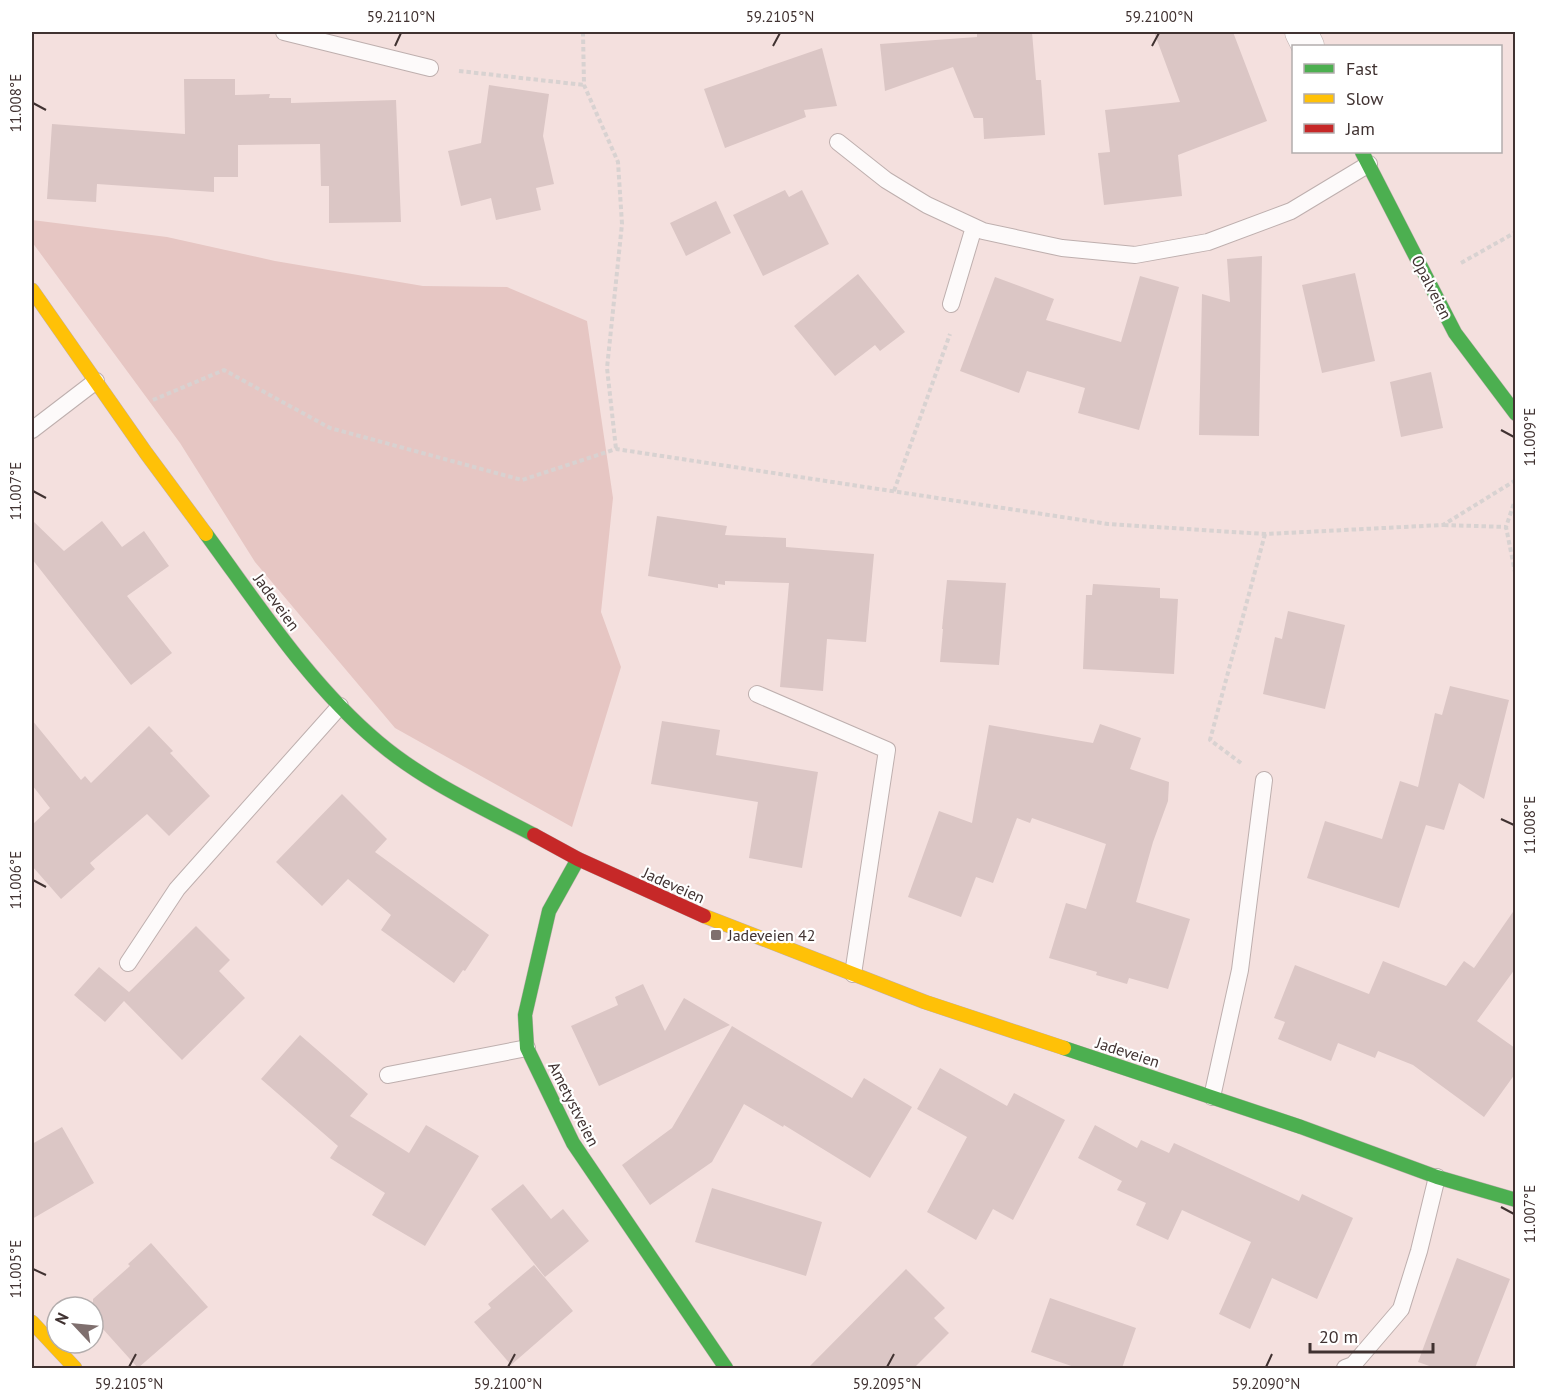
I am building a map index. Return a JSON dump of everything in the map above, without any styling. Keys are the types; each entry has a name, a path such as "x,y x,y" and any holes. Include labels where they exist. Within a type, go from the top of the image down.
{"street":[{"name":"Opalveien","path":"1365,158 1455,333 1515,414"},
{"name":"Jadeveien","path":"32,290 118,414 289,647 340,706 378,742 426,777 578,859 717,922 925,1002 1212,1097 1437,1178 1513,1198"},
{"name":"Ametystveien","path":"578,859 549,911 525,1015 526,1048 573,1143 726,1368"},
{"path":"32,1322 75,1368"}],"lane":[{"path":"284,32 322,36 430,68"},
{"path":"837,142 886,180 927,205 984,231 1062,248 1136,255 1208,242 1291,211 1365,158"},
{"path":"951,304 974,227"},
{"path":"32,430 96,381"},
{"path":"757,694 887,750 853,974"},
{"path":"128,963 177,889 340,706"},
{"path":"1212,1097 1240,970 1264,780"},
{"path":"388,1075 526,1048"},
{"path":"1345,1368 1353,1365 1401,1309 1419,1251 1437,1178"}],"path":[{"path":"583,32 584,85 618,162 622,224 607,368 616,449"},
{"path":"430,68 584,85"},
{"path":"1429,281 1515,232"},
{"path":"894,491 950,335 951,304"},
{"path":"118,414 224,370 330,428 522,480 616,449 1108,524 1265,534 1443,525 1506,526"},
{"path":"1443,525 1515,480"},
{"path":"1515,497 1506,526 1515,577"},
{"path":"1264,780 1210,740 1265,534"}],"shaded area":[{"path":"32,220 167,237 275,261 423,286 507,287 587,321 613,498 601,612 621,667 572,827 395,728 255,562 180,443 32,242"}],"building":[{"path":"1032,32 1036,80 1041,80 1045,135 984,139 983,118 974,118 953,67 885,91 880,44 977,37 977,33"},
{"path":"1154,32 1233,32 1267,121 1178,155 1182,196 1104,205 1098,153 1110,152 1105,110 1180,102"},
{"path":"822,48 837,106 804,110 806,117 725,148 704,89"},
{"path":"184,79 235,79 235,95 270,94 269,98 291,98 291,103 396,100 401,222 329,223 329,186 321,186 320,144 238,145 238,177 214,177 214,192 97,184 96,202 47,199 52,124 185,134"},
{"path":"489,85 549,94 543,136 554,184 536,188 541,210 496,220 491,198 461,206 448,151 481,143"},
{"path":"785,190 789,197 802,190 829,244 763,276 733,215"},
{"path":"716,201 731,233 686,256 670,223"},
{"path":"1262,256 1259,436 1199,435 1202,294 1230,302 1227,259"},
{"path":"1355,273 1375,361 1322,373 1302,285"},
{"path":"858,274 905,332 880,351 875,345 835,376 794,326"},
{"path":"1140,276 1179,287 1139,430 1078,413 1085,388 1027,371 1019,393 960,371 995,277 1054,299 1046,320 1121,342"},
{"path":"1431,372 1443,428 1401,437 1390,382"},
{"path":"657,516 727,526 725,535 786,538 786,547 874,554 866,642 827,639 823,691 780,687 789,583 725,581 725,585 718,584 718,588 648,576"},
{"path":"32,520 64,551 102,521 122,547 144,531 169,566 127,596 172,653 131,685 32,559"},
{"path":"947,580 1006,583 999,665 940,662"},
{"path":"1093,584 1160,588 1160,598 1178,599 1174,674 1083,669 1086,595 1092,595"},
{"path":"1288,611 1345,625 1325,709 1263,694 1275,637 1282,639"},
{"path":"1450,686 1509,700 1484,799 1459,783 1444,830 1426,825 1399,908 1307,878 1325,821 1382,839 1400,781 1418,787 1435,713 1442,715"},
{"path":"32,720 81,780 85,776 91,783 149,726 173,751 170,753 210,796 169,836 147,814 90,863 95,869 61,899 32,866 32,825 50,808 32,785"},
{"path":"662,721 720,730 716,755 818,772 802,868 749,858 758,802 651,784"},
{"path":"1100,724 1141,738 1130,769 1169,782 1168,801 1153,842 1136,902 1190,919 1168,989 1129,978 1127,984 1096,975 1097,972 1049,958 1066,903 1086,909 1106,844 1032,818 1030,823 1017,818 993,883 976,877 961,917 908,897 939,811 972,823 989,725 1093,743"},
{"path":"342,794 387,839 375,852 489,935 465,971 463,970 454,983 381,930 391,915 348,879 322,906 276,862"},
{"path":"1515,909 1515,969 1477,1021 1515,1048 1515,1074 1484,1117 1413,1065 1378,1051 1375,1058 1338,1043 1331,1061 1278,1039 1285,1022 1274,1018 1295,965 1369,994 1383,961 1446,986 1464,961 1474,968"},
{"path":"196,926 230,960 219,971 245,998 182,1060 124,1001 105,1022 74,995 99,967 129,992"},
{"path":"643,984 665,1031 684,998 730,1025 599,1086 571,1026 618,1005 615,997"},
{"path":"732,1026 852,1098 864,1078 912,1107 870,1178 784,1125 783,1127 744,1104 712,1162 650,1205 622,1165 672,1128"},
{"path":"300,1035 368,1094 350,1116 409,1153 426,1125 479,1156 425,1246 372,1215 385,1193 330,1158 338,1146 261,1079"},
{"path":"940,1068 1007,1106 1014,1093 1065,1120 1013,1220 993,1209 976,1240 927,1212 967,1137 917,1109"},
{"path":"1095,1125 1137,1148 1141,1140 1169,1153 1174,1143 1299,1201 1302,1194 1353,1218 1317,1299 1272,1278 1250,1329 1219,1314 1251,1242 1182,1210 1168,1240 1136,1225 1146,1203 1117,1190 1122,1181 1078,1158"},
{"path":"62,1127 94,1183 32,1219 32,1144"},
{"path":"523,1184 551,1219 563,1209 589,1241 545,1277 491,1209"},
{"path":"712,1188 822,1222 806,1276 695,1242"},
{"path":"151,1243 208,1307 138,1368 105,1331 105,1295 97,1295 130,1266 128,1264"},
{"path":"1457,1258 1510,1279 1475,1368 1435,1368 1418,1362"},
{"path":"534,1265 573,1311 511,1365 474,1322 491,1308 488,1304"},
{"path":"906,1269 945,1308 934,1318 949,1333 914,1368 808,1368"},
{"path":"1050,1298 1136,1328 1122,1368 1077,1368 1031,1352"}],"traffic: fast":[{"path":"1363,153 1455,333 1516,414"},
{"path":"206,534 307,670 329,695 378,742 414,769 453,793 534,835"},
{"path":"578,859 549,911 525,1015 527,1048 573,1143 726,1368"},
{"path":"1064,1048 1301,1127 1437,1177 1516,1200"}],"traffic: slow":[{"path":"32,290 146,453 206,534"},
{"path":"704,916 925,1002 1064,1048"},
{"path":"32,1322 75,1368"}],"traffic: jam":[{"path":"534,835 578,859 704,916"}],"place":[{"name":"Jadeveien 42","path":"716,935"}]}
